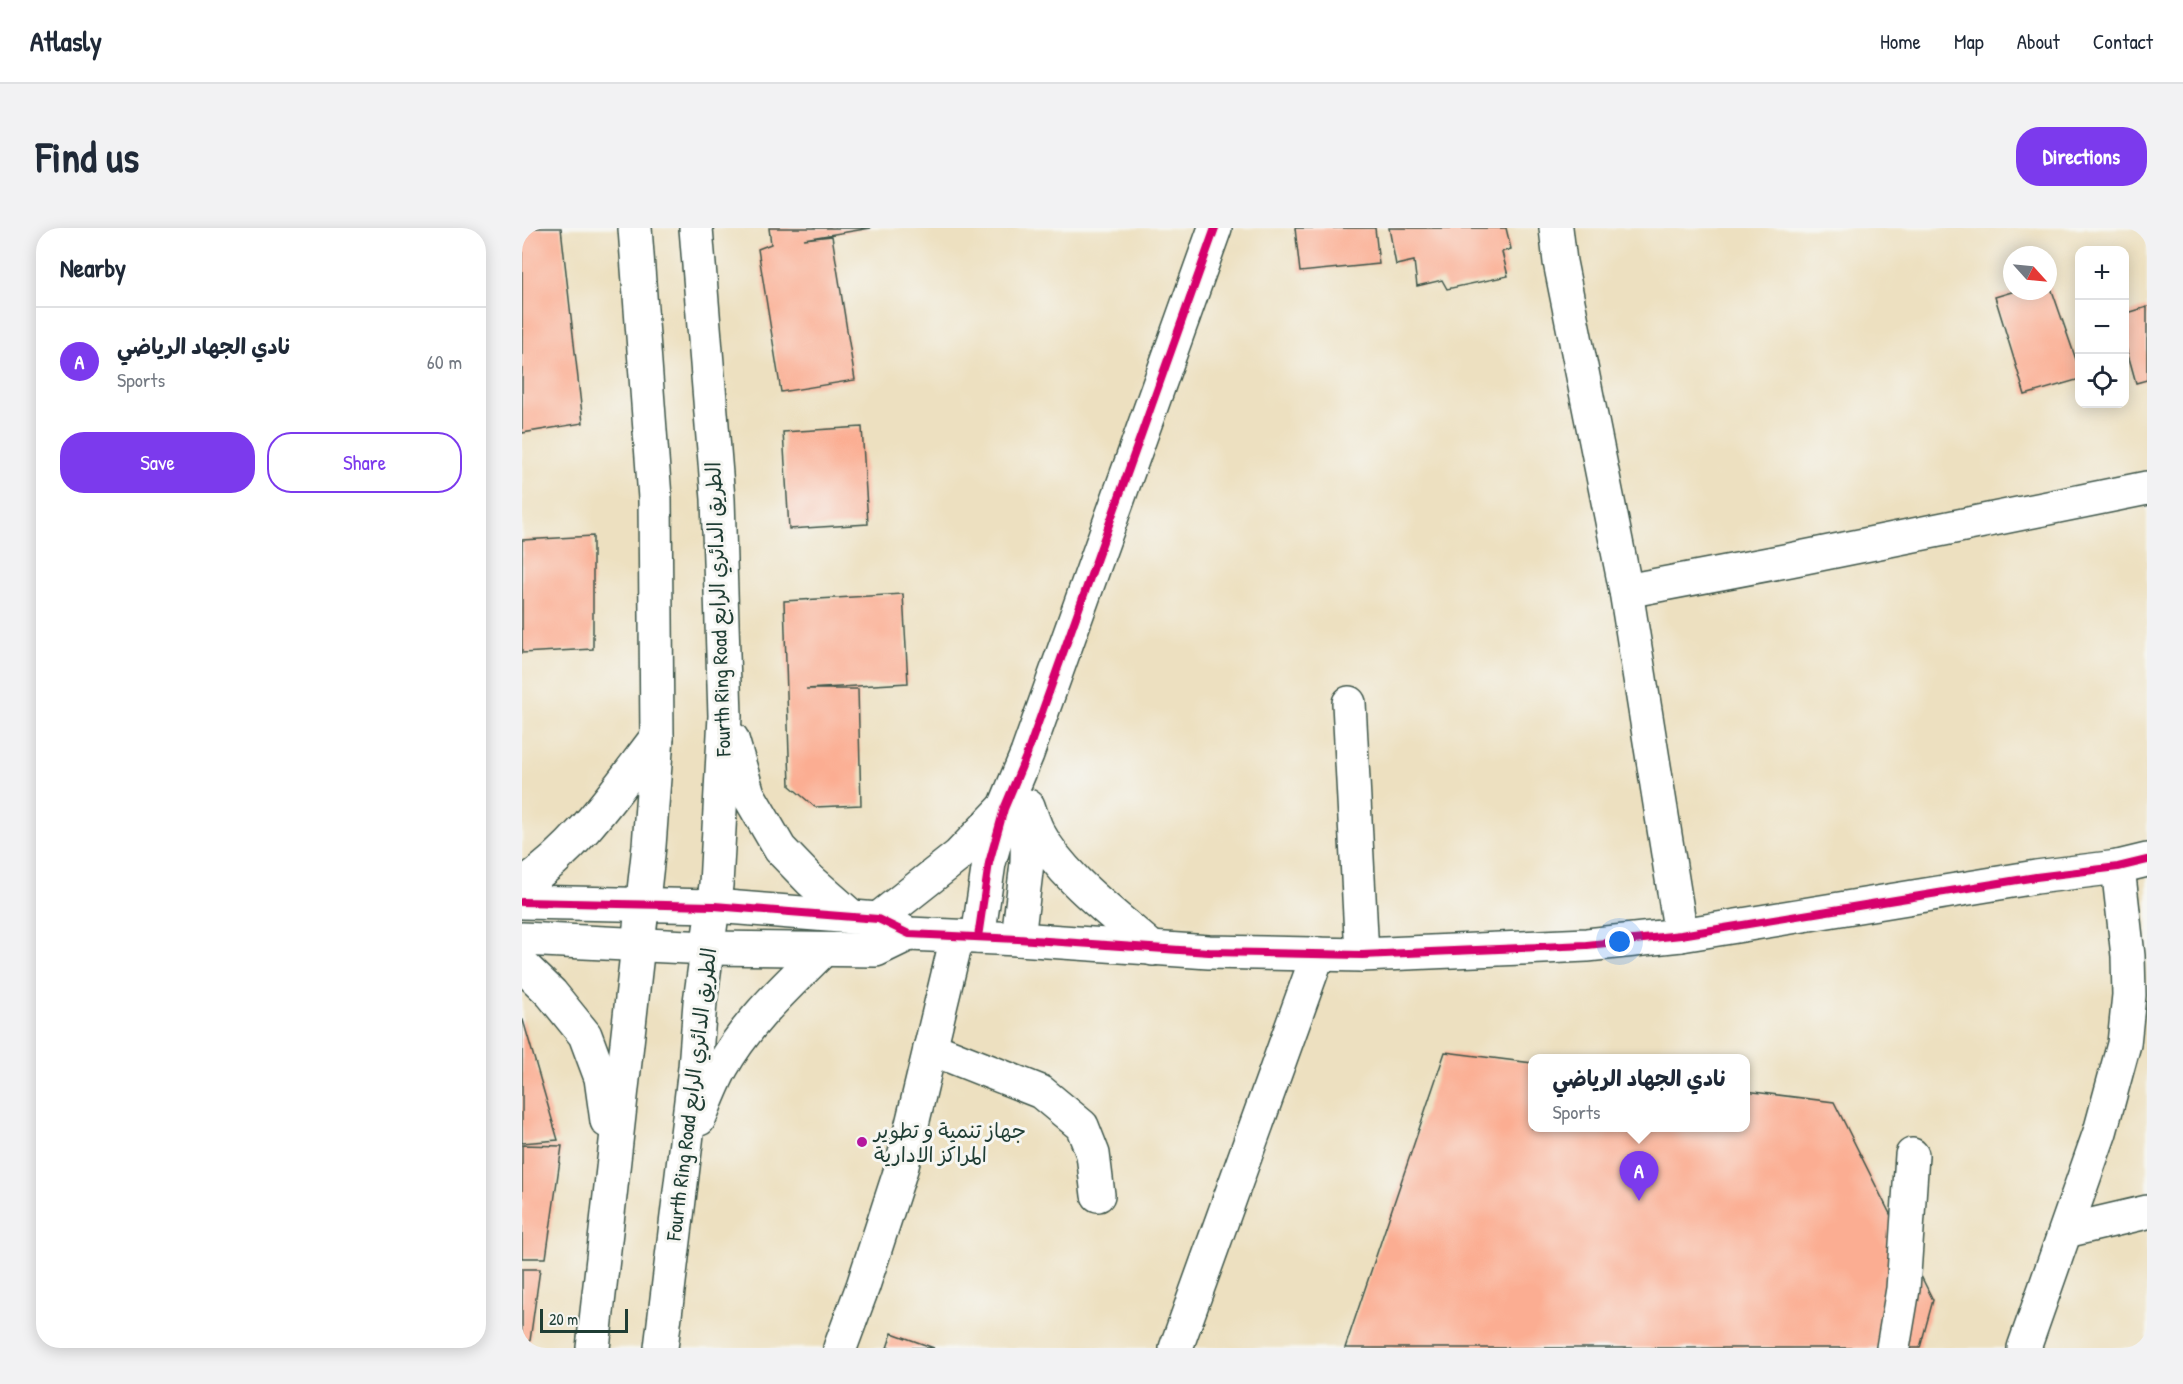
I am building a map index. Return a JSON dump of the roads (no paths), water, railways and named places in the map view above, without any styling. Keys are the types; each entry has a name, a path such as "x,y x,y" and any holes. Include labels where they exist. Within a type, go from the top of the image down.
{"street":[{"path":"593,1348 643,904 657,737 655,498 635,228"},
{"name":"Fourth Ring Road الطريق الدائري الرابع","path":"661,1348 714,906 725,716 718,499 696,228"},
{"path":"840,1348 902,1166 930,1048 968,937 989,863 1016,808 1027,754 1215,228"},
{"path":"1556,228 1560,262 1626,591 1681,935"},
{"path":"1626,591 2147,488"},
{"path":"1349,703 1362,955"},
{"path":"725,716 748,794 780,849 810,880 865,918 909,934 1209,952 1362,955 1587,945 1681,935 2133,863 2128,956 2129,986 2124,1044 2100,1132 2024,1348"},
{"path":"522,885 555,861 567,848 601,809 657,737"},
{"path":"522,902 714,906 865,918 959,855 1016,808"},
{"path":"1016,808 1027,863 1018,939"},
{"path":"1016,808 1079,884 1153,949"},
{"path":"522,939 708,948 876,950 909,934"},
{"path":"684,1153 722,1067 748,1029 823,950"},
{"path":"1176,1348 1318,954"},
{"path":"522,965 551,993 585,1035 601,1078 607,1122 610,1206"},
{"path":"930,1048 1041,1092 1082,1126 1092,1154 1098,1195"},
{"path":"1893,1348 1903,1289 1912,1155"},
{"path":"2066,1231 2147,1212"}],"place":[{"name":"جهاز تنمية و تطوير المراكز الادارية","path":"862,1142"},
{"name":"نادي الجهاد الرياضي","path":"1639,1201"}]}
